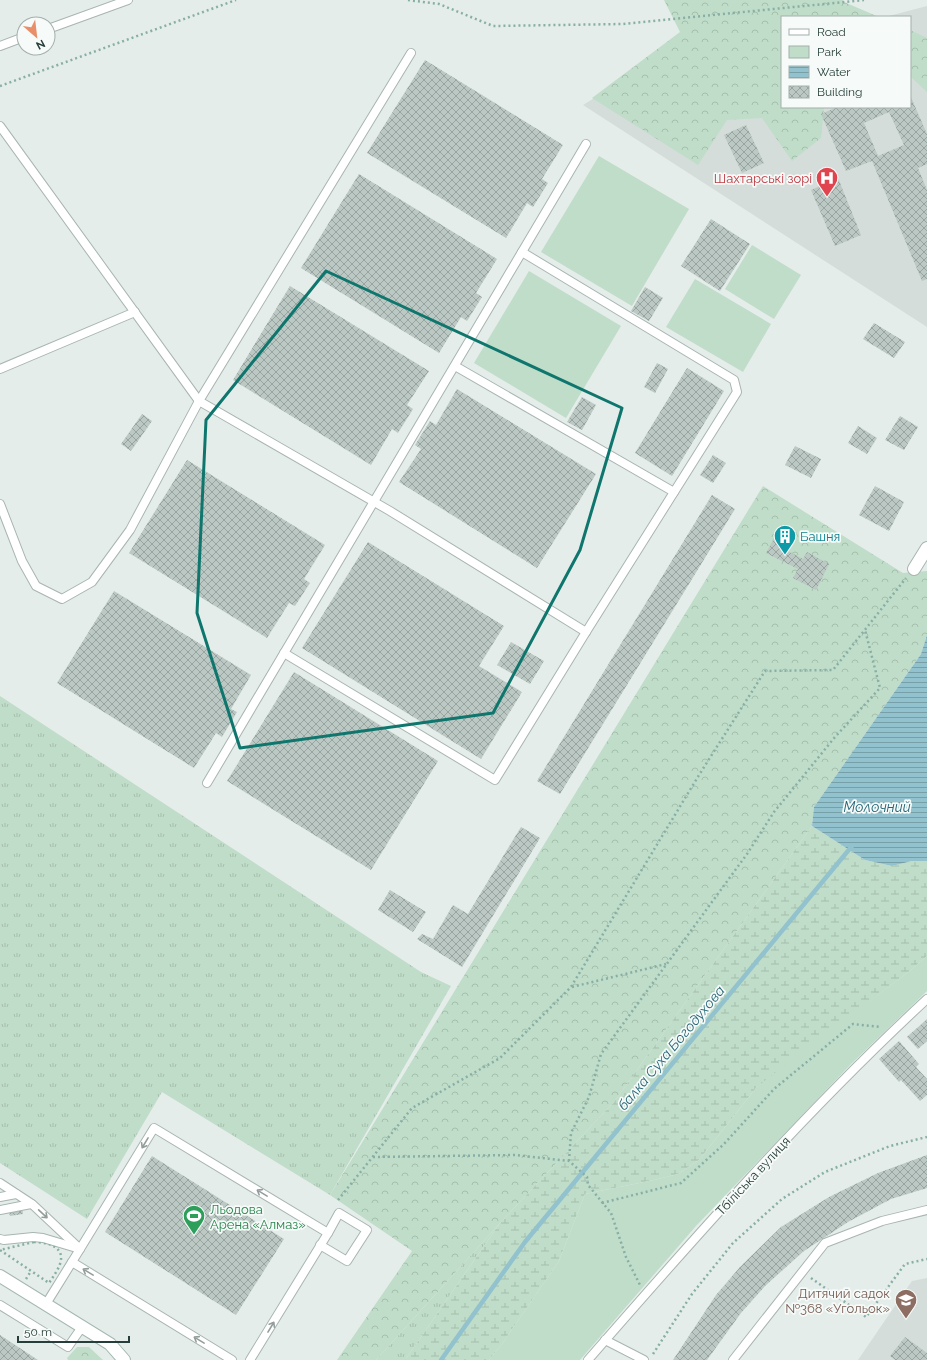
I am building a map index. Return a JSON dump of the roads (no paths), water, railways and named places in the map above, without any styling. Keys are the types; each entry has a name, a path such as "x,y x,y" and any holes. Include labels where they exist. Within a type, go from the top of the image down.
{"street":[{"path":"914,569 927,548"},
{"path":"0,1276 110,1344 124,1360"}],"lane":[{"path":"56,26 128,0"},
{"path":"0,46 16,40"},
{"path":"0,504 22,561 36,586 62,599 92,582 130,530 199,401 411,53"},
{"path":"0,126 199,401 374,502 586,632"},
{"path":"208,783 586,144"},
{"path":"284,653 495,780 737,392 734,380 522,252"},
{"path":"0,369 135,312"},
{"path":"455,366 674,492"},
{"name":"Тбіліська вулиця","path":"588,1360 764,1162 896,1028 927,999"},
{"path":"46,1304 154,1128 328,1233"},
{"path":"0,1184 31,1204 80,1249"},
{"path":"0,1197 16,1194"},
{"path":"0,1210 31,1204"},
{"path":"733,1360 825,1243 882,1221 927,1210"},
{"path":"250,1360 339,1213 367,1230 347,1261 320,1245"},
{"path":"0,1239 4,1240 33,1236 80,1249"},
{"path":"72,1262 232,1360"},
{"path":"0,1305 68,1348 82,1326"},
{"path":"605,1340 644,1360"}],"water":[{"name":"Молочний","path":"927,635 927,861 912,861 892,866 865,860 812,826 814,807 921,654"}],"waterway":[{"name":"балка Суха Богодухова","path":"441,1360 525,1242 852,846"}],"place":[{"name":"Шахтарські зорі","path":"827,198"},
{"name":"Башня","path":"785,556"},
{"name":"Льодова Арена «Алмаз»","path":"194,1236"},
{"name":"Дитячий садок №368 «Угольок»","path":"906,1320"}]}
